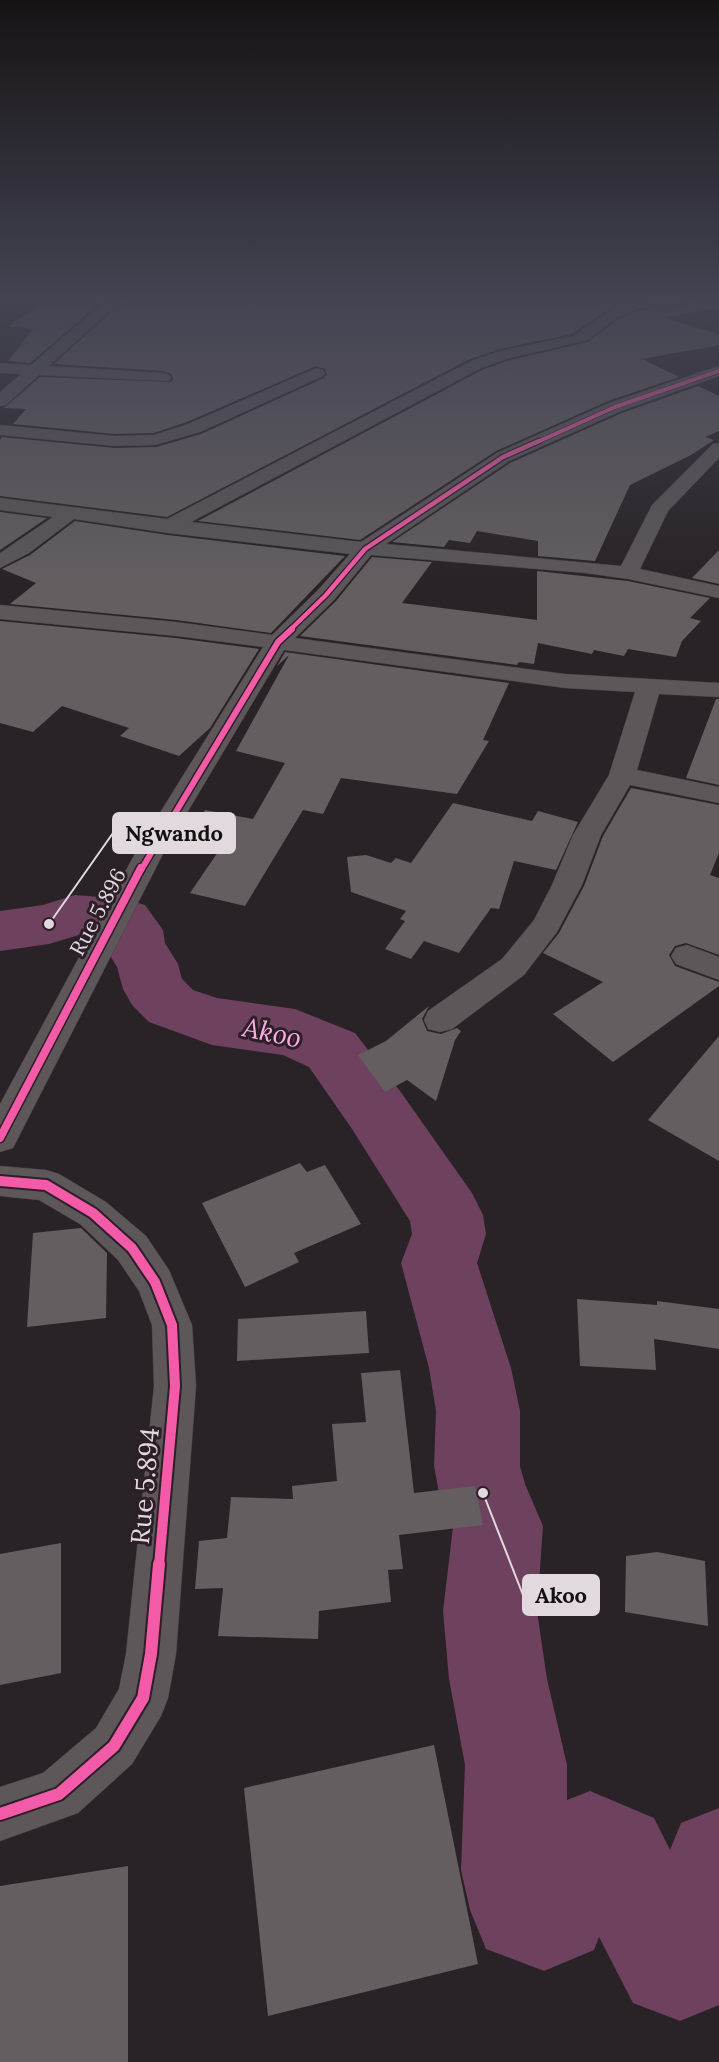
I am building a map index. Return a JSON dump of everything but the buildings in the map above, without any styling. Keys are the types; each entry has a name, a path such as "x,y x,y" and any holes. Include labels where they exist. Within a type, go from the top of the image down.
{"street":[{"path":"0,430 115,441 155,440 194,428 276,391"},
{"path":"168,527 425,391"},
{"name":"Rue 5.896","path":"0,1138 152,848 278,642 326,595 365,549 503,457 615,407 661,391"},
{"path":"628,573 659,509 719,448"},
{"path":"0,504 168,527 365,549 530,561 628,573 719,592"},
{"path":"0,562 69,514"},
{"path":"0,612 165,627 554,680 719,690"},
{"path":"440,1020 513,967 546,925 567,885 587,835 622,775 649,686"},
{"path":"622,775 719,795"},
{"path":"687,956 719,969"},
{"name":"Rue 5.894","path":"0,1181 46,1185 93,1213 132,1248 155,1282 172,1324 175,1386 151,1654 143,1698 114,1746 59,1794 0,1814"}],"waterway":[{"name":"Akoo","path":"0,931 49,924 75,915 124,919 133,930 135,947 147,964 154,989 171,1006 212,1021 295,1033 332,1050 376,1110 446,1215 449,1234 439,1263 470,1368 478,1411 477,1466 483,1493 498,1526 490,1611 498,1679 516,1765 515,1870 525,1910 544,1916 555,1911 565,1871 576,1851 590,1844 616,1856 647,1919 673,1963 680,1965 698,1952 707,1896 719,1861"}],"cycle path":[{"path":"0,1138 152,848 278,642 326,595 365,549 503,457 615,407 661,391"},
{"path":"0,1181 46,1185 93,1213 132,1248 155,1282 172,1325 175,1386 151,1654 143,1698 114,1746 59,1794 0,1814"}],"place":[{"name":"Ngwando","path":"49,924"},
{"name":"Akoo","path":"483,1493"}]}
